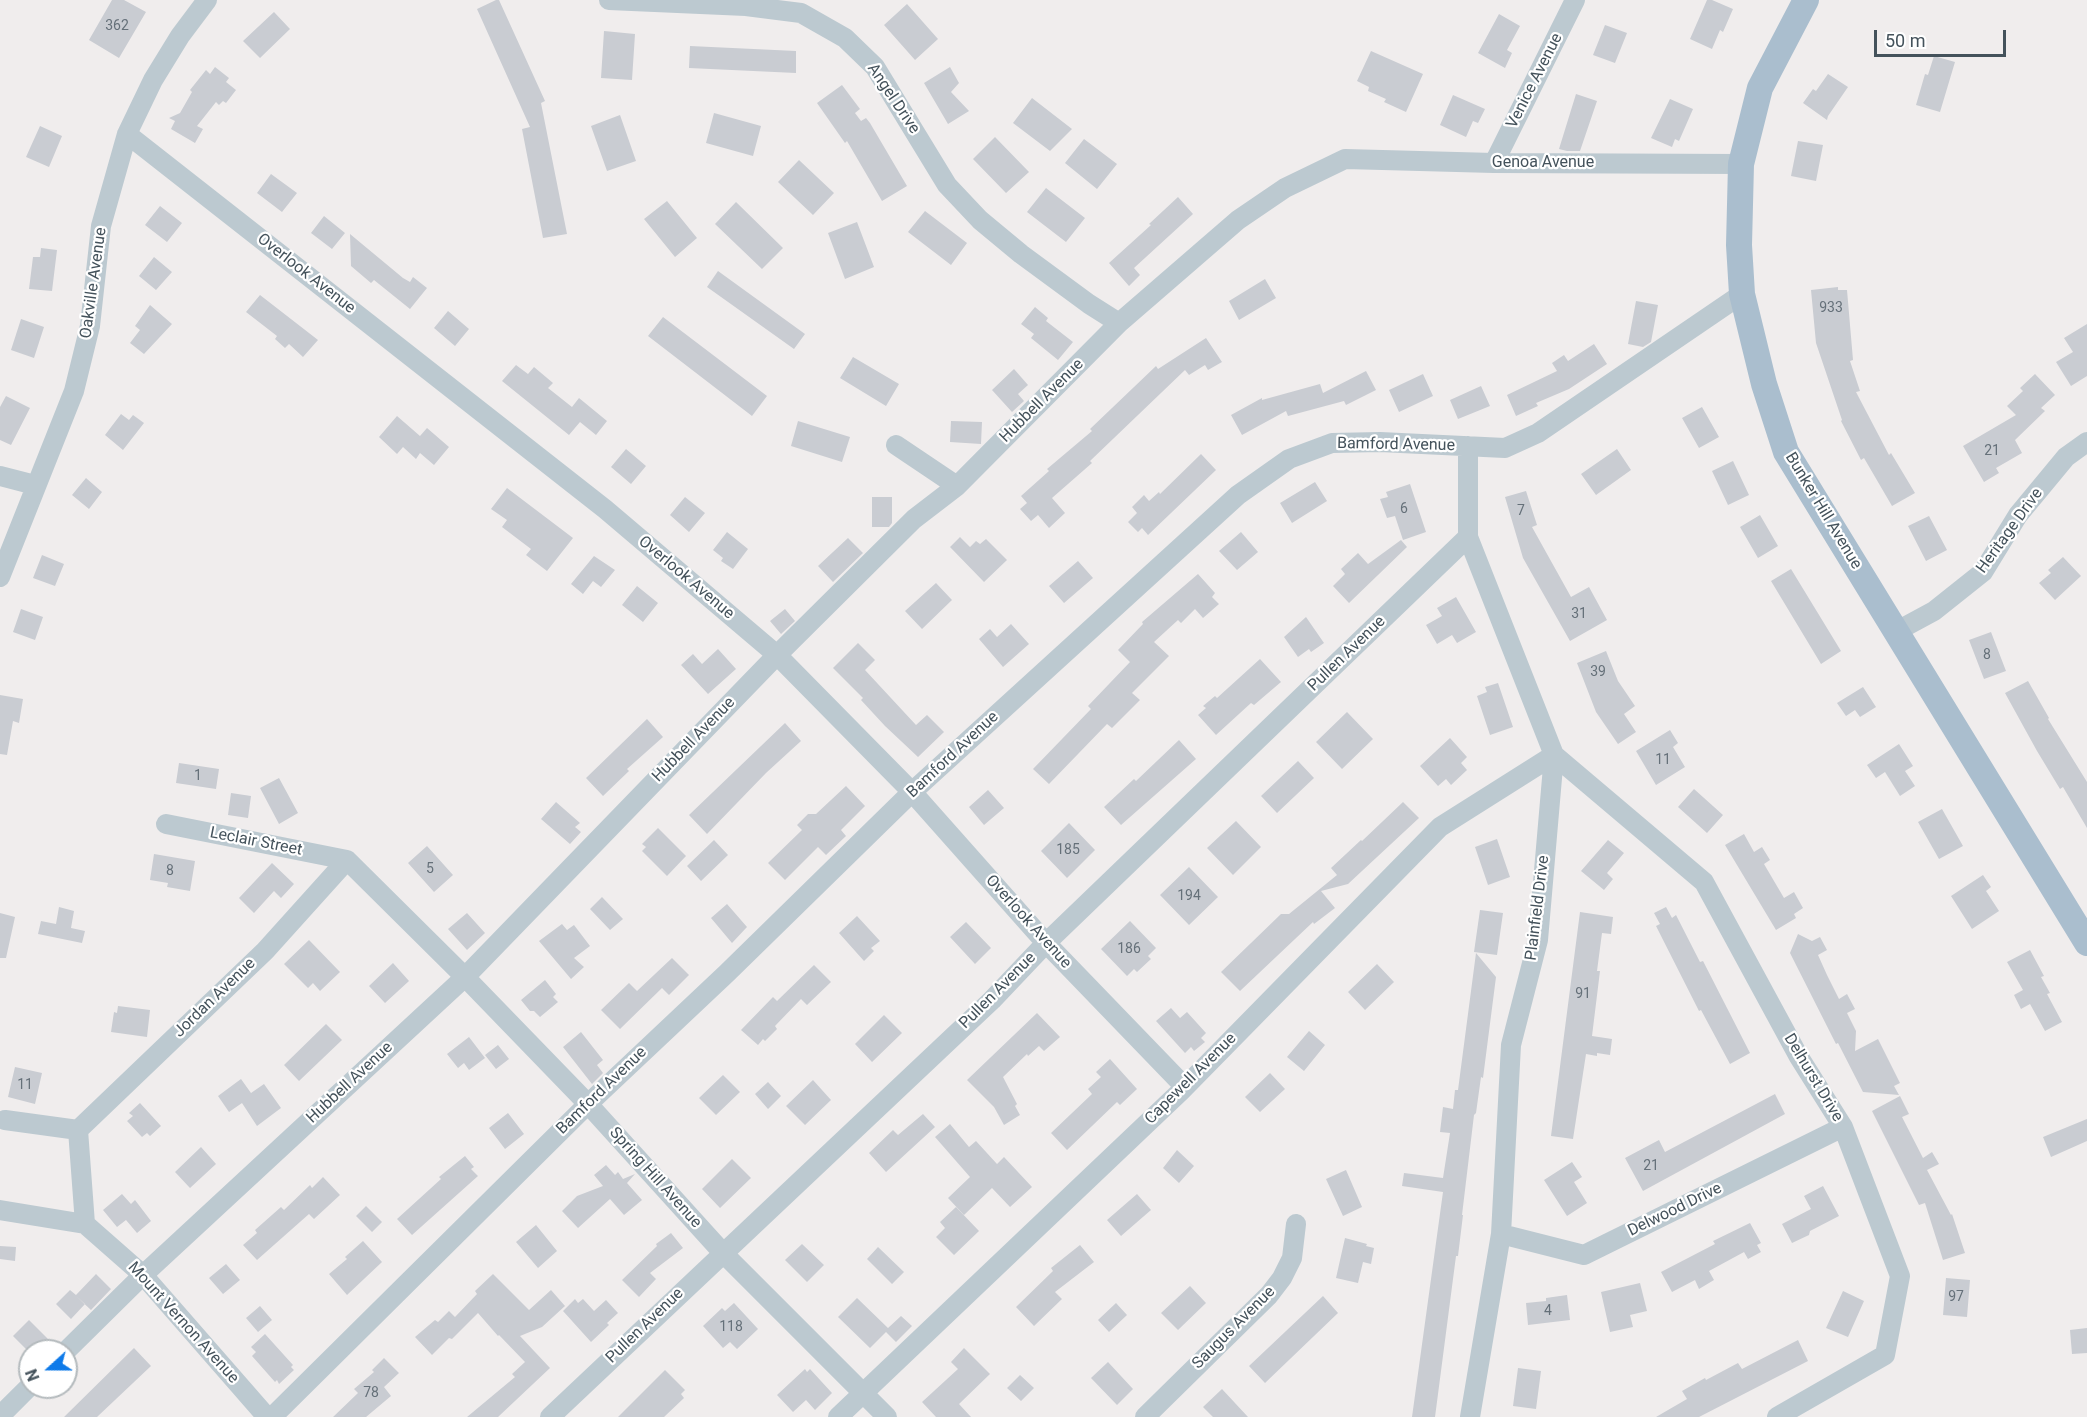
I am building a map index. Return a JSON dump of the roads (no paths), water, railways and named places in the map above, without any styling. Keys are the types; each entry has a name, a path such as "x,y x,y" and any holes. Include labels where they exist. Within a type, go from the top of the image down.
{"main road":[{"name":"Bunker Hill Avenue","path":"1806,0 1760,88 1741,164 1739,245 1742,294 1764,384 1786,452 2087,943"}],"street":[{"name":"Oakville Avenue","path":"0,577 74,391 90,326 101,226 127,134 153,80 174,45 207,0"},
{"name":"Angel Drive","path":"609,0 746,6 801,13 845,38 875,68 947,184 980,220 1080,298 1119,323"},
{"name":"Venice Avenue","path":"1494,163 1575,0"},
{"name":"Overlook Avenue","path":"127,134 605,509 777,655 912,792 1046,942 1185,1087"},
{"name":"Hubbell Avenue","path":"78,1339 143,1275 465,977 777,655 914,519 957,486 1119,323 1238,220 1285,188 1346,159"},
{"name":"Genoa Avenue","path":"1346,159 1494,163 1741,164"},
{"name":"Bamford Avenue","path":"272,1417 588,1104 718,982 912,792 1238,495 1289,459 1332,443 1380,442 1505,448 1538,433 1742,294"},
{"name":"Heritage Drive","path":"1897,631 1934,611 1983,572 2018,515 2066,457 2087,442"},
{"path":"896,445 957,486"},
{"name":"Plainfield Drive","path":"1468,446 1468,537 1554,755 1538,940 1511,1045 1501,1234 1470,1417"},
{"path":"0,476 35,485"},
{"name":"Pullen Avenue","path":"550,1417 992,1000 1046,942 1468,537"},
{"name":"Capewell Avenue","path":"838,1417 1185,1087 1440,827 1554,755"},
{"name":"Delhurst Drive","path":"1554,755 1704,882 1799,1057 1843,1127 1900,1276 1885,1355 1777,1417"},
{"name":"Leclair Street","path":"166,824 347,860"},
{"name":"Spring Hill Avenue","path":"347,860 588,1104 723,1253 887,1417"},
{"name":"Jordan Avenue","path":"78,1130 265,951 347,860"},
{"path":"0,1210 85,1224 78,1130 4,1120"},
{"name":"Delwood Drive","path":"1501,1234 1584,1255 1843,1127"},
{"name":"Mount Vernon Avenue","path":"85,1224 143,1275 267,1417"},
{"name":"Saugus Avenue","path":"1150,1416 1269,1295 1282,1278 1292,1258 1296,1224"},
{"path":"0,1416 18,1398"}]}
